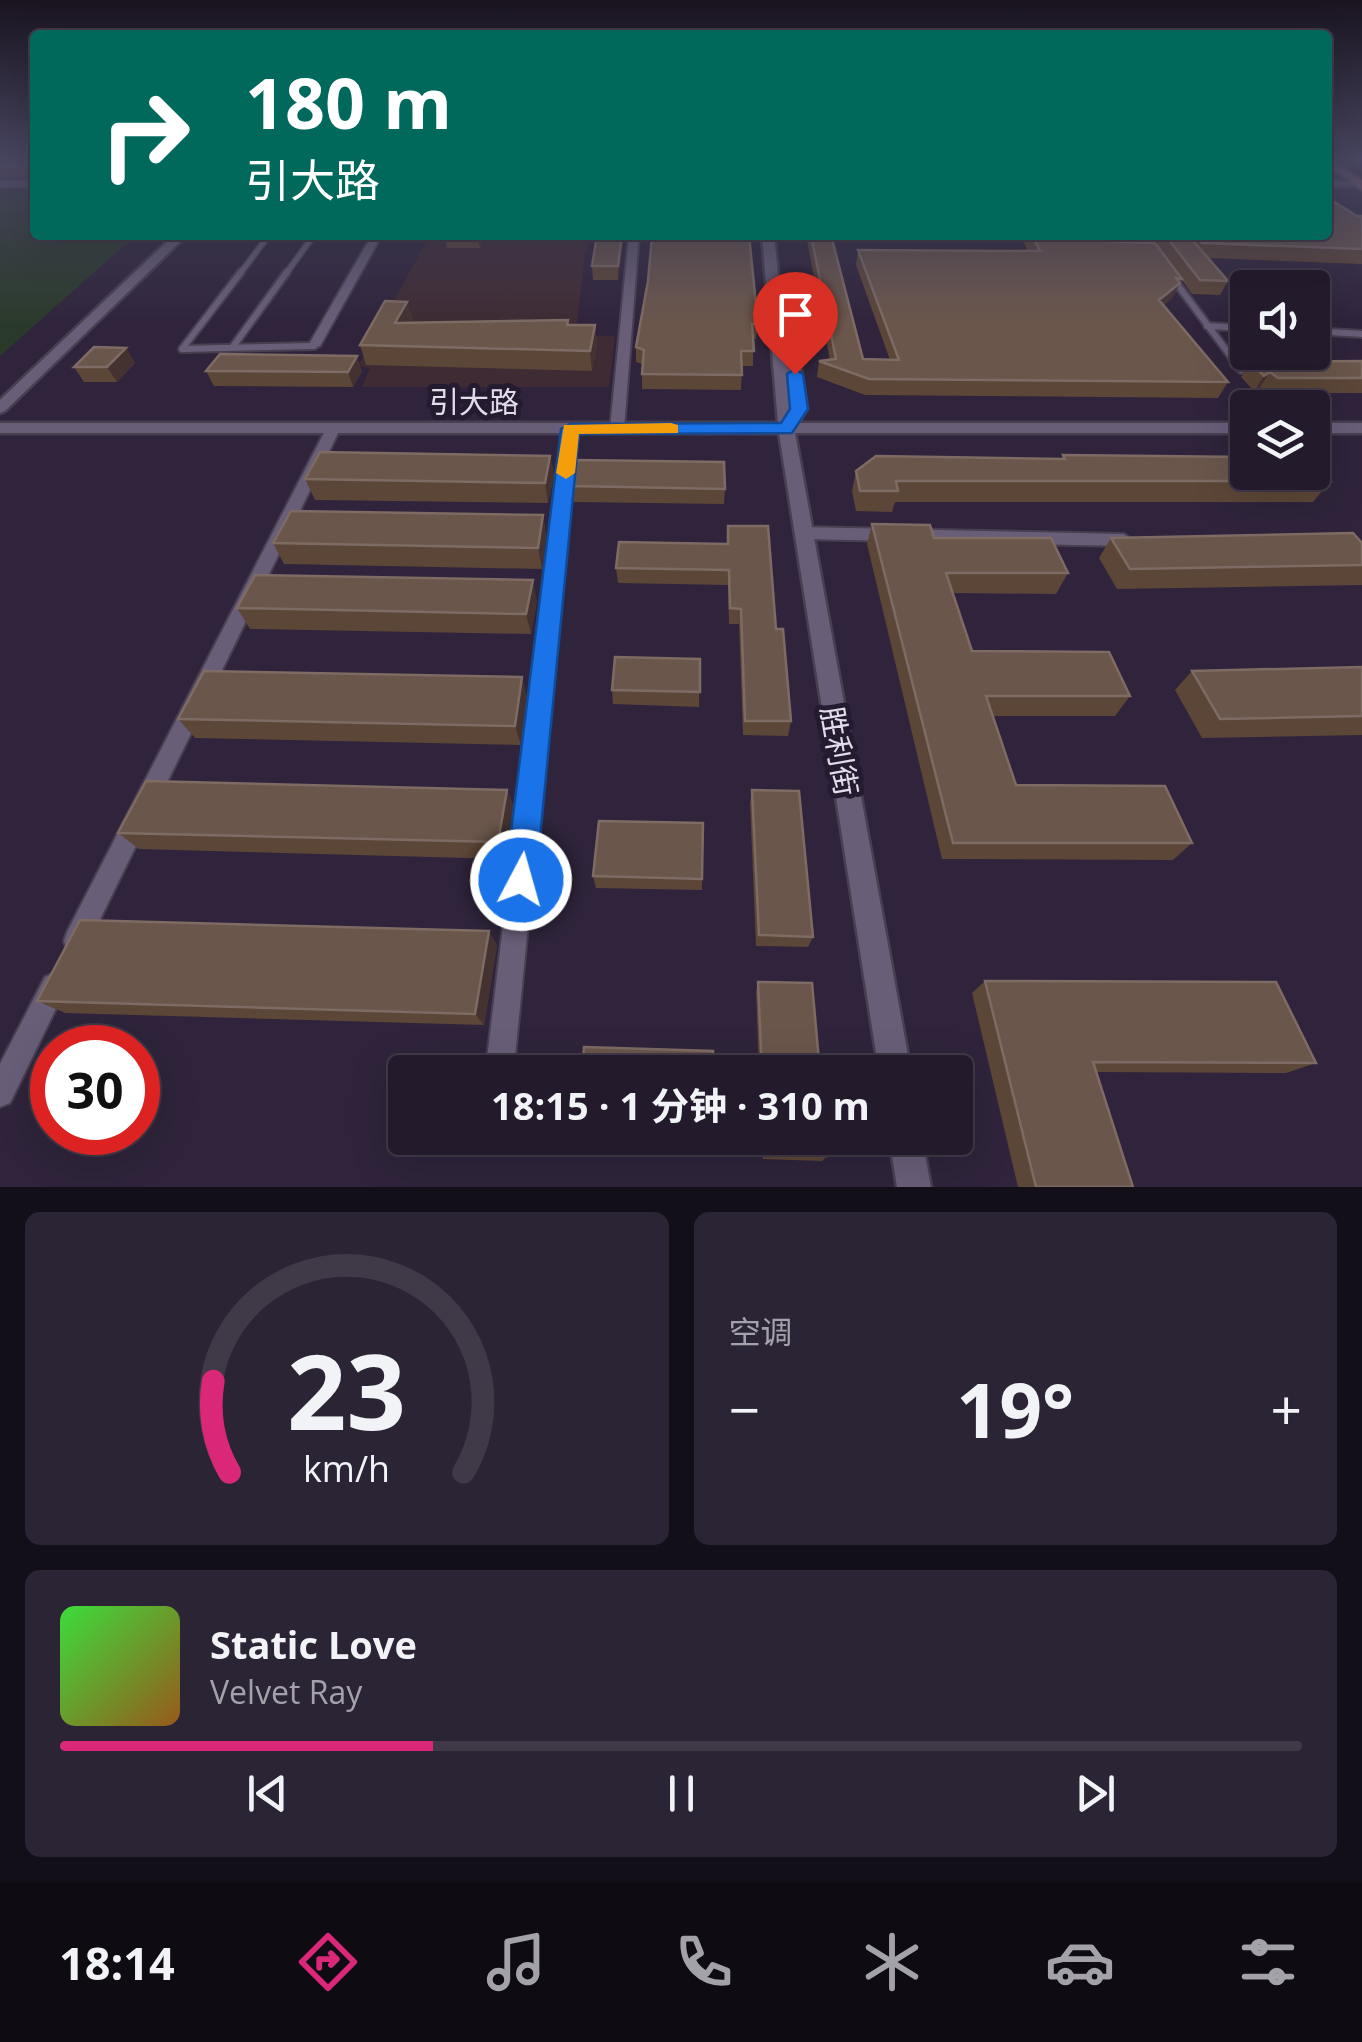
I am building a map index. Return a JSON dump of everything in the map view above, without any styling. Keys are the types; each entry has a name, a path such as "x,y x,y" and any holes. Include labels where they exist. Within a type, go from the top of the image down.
{"street":[{"path":"0,408 176,240"},
{"path":"314,346 375,240"},
{"path":"617,429 634,240"},
{"name":"胜利街","path":"768,240 786,429 892,1055"},
{"name":"胜利街","path":"781,240 799,409 786,429"},
{"name":"引大路","path":"0,428 1230,428"},
{"path":"1330,428 1362,428"},
{"path":"0,1093 333,429"},
{"path":"501,1055 570,429"},
{"path":"804,532 1124,540"},
{"path":"909,1155 914,1187"}],"lane":[{"path":"266,240 182,350 314,346"},
{"path":"232,348 310,240"},
{"path":"1167,272 1230,356"},
{"path":"1207,326 1230,327"},
{"path":"1330,332 1362,334"}],"shaded area":[{"path":"427,240 590,240 585,252 576,335 615,336 609,387 362,387 370,368 358,366"}],"green space":[{"path":"0,213 30,213 30,240 130,240 0,356"}],"building":[{"path":"1332,213 1362,216 1362,249 1200,240 1332,240"},
{"path":"596,240 621,240 618,266 592,266"},
{"path":"652,240 750,240 758,324 752,324 754,351 741,351 742,375 642,374 644,350 636,347"},
{"path":"812,240 832,240 863,359 899,360 858,250 1040,251 1034,240 1155,243 1182,279 1176,278 1180,283 1159,300 1228,382 869,379 819,361 836,359"},
{"path":"1169,240 1192,240 1228,281 1200,280"},
{"path":"385,301 407,302 395,323 568,320 567,325 595,325 590,351 360,345"},
{"path":"94,347 126,348 107,367 74,367"},
{"path":"220,354 357,356 348,372 206,371"},
{"path":"1330,361 1362,361 1362,378 1278,378 1270,372 1264,376 1258,370 1330,370"},
{"path":"320,452 550,456 545,483 305,479"},
{"path":"1063,455 1230,457 1230,481 896,481 898,491 860,491 856,471 876,456 1065,459"},
{"path":"575,460 724,462 725,489 571,486"},
{"path":"291,511 543,515 538,548 273,543"},
{"path":"872,524 930,525 934,538 1051,538 1068,573 946,573 972,651 1109,652 1130,696 986,696 1016,785 1165,786 1192,843 953,843"},
{"path":"728,526 768,526 776,629 783,629 791,721 745,721 741,609 730,608 729,570 616,568 619,542 728,544"},
{"path":"1353,533 1362,543 1362,565 1130,569 1111,538"},
{"path":"255,575 533,580 526,614 237,608"},
{"path":"615,657 700,659 700,692 612,690"},
{"path":"1362,667 1362,716 1220,719 1192,671"},
{"path":"204,671 522,677 515,726 178,719"},
{"path":"146,781 507,790 498,842 118,833"},
{"path":"752,790 799,791 813,937 759,935"},
{"path":"599,821 703,823 702,879 593,876"},
{"path":"80,920 489,931 475,1014 37,1001"},
{"path":"985,981 1276,982 1316,1063 1093,1062 1133,1187 1036,1187"},
{"path":"758,982 812,983 818,1055 761,1055"},
{"path":"584,1047 713,1051 713,1055 583,1055"}],"slow traffic":[{"path":"566,473 570,429 671,429"}],"route":[{"path":"521,880 570,429 786,429 799,409 795,374"}]}
